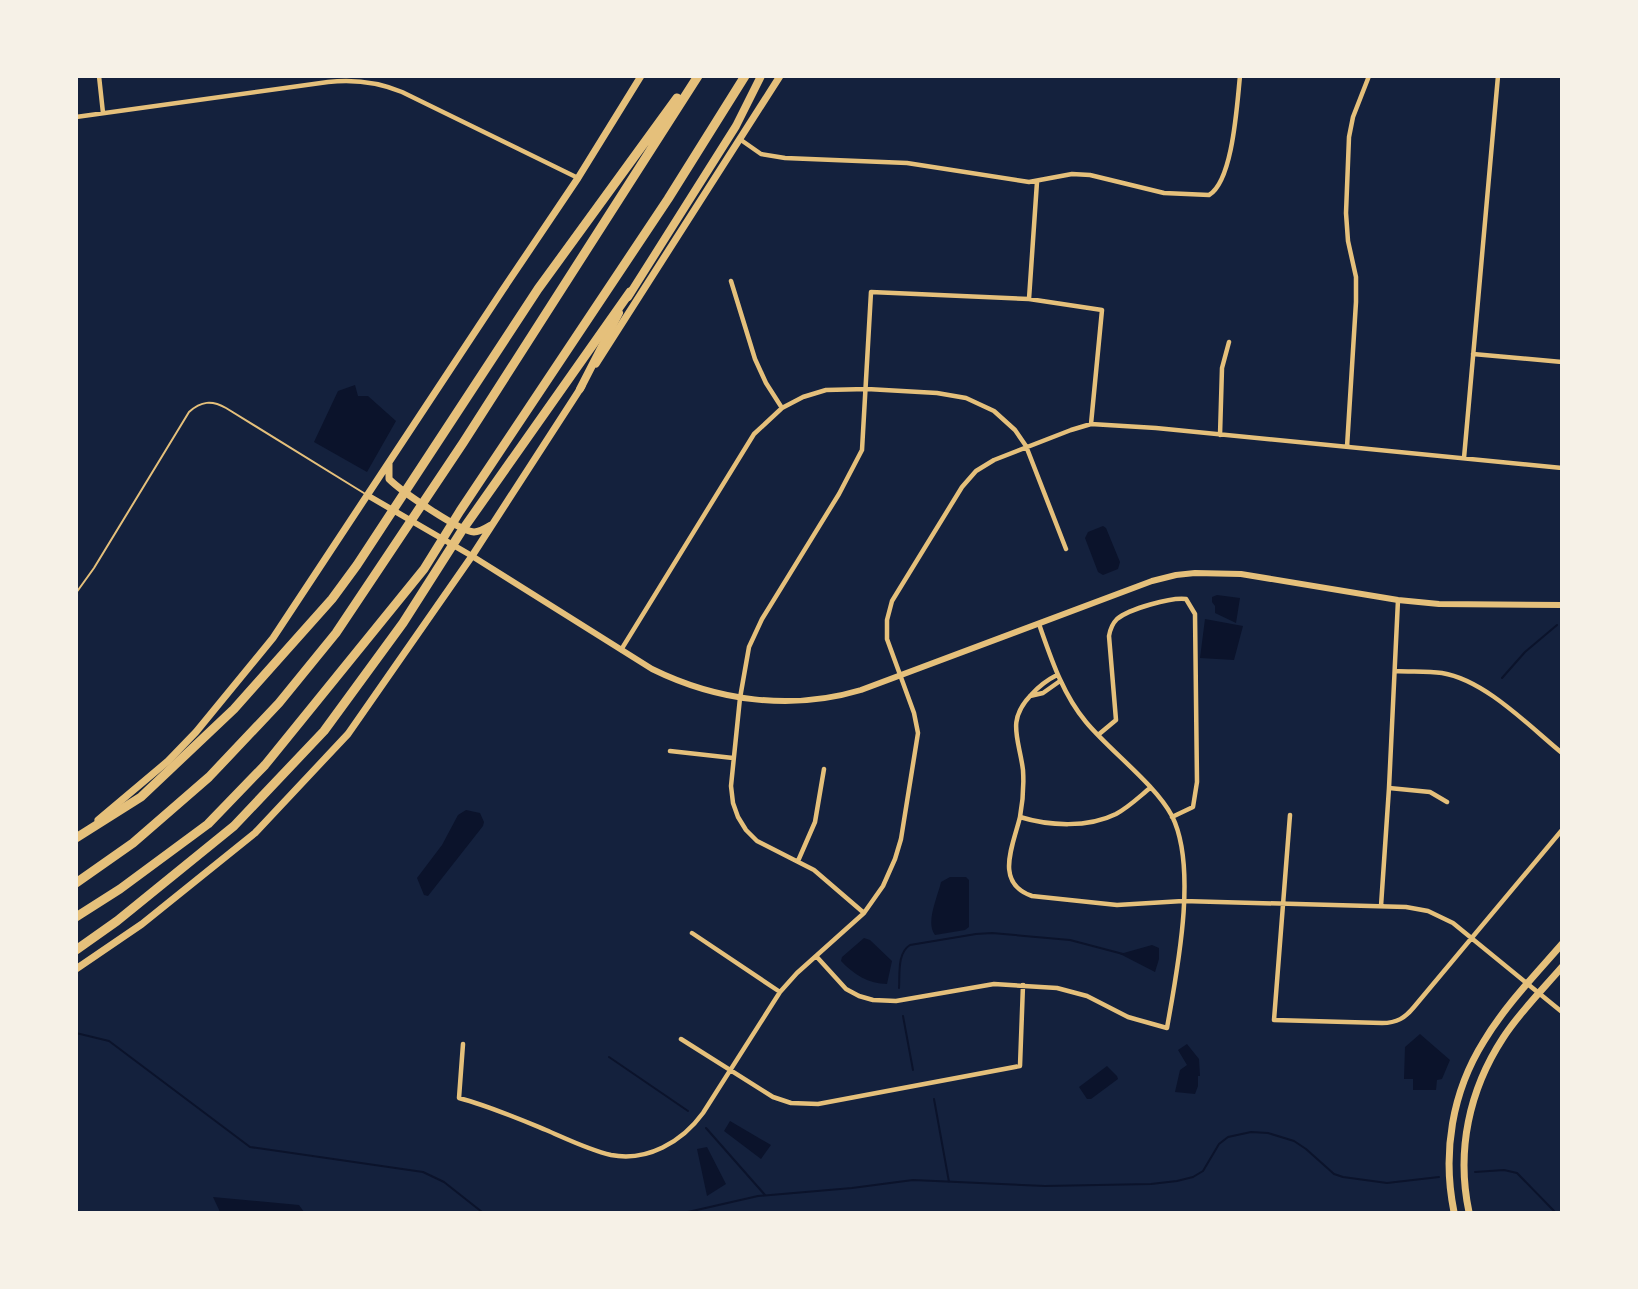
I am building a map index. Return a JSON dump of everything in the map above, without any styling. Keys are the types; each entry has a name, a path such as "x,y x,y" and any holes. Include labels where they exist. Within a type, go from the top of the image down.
{"highway":[{"path":"76,837 141,797 234,709 332,599 538,289 693,76"},
{"path":"76,883 133,843 209,777 279,703 336,633 463,444 698,76"},
{"path":"76,917 120,889 208,824 265,765 424,569 668,199 745,76"},
{"path":"76,950 117,921 234,826 324,731 403,623 630,292"},
{"path":"466,532 511,434"}],"main road":[{"path":"76,837 130,794 196,732 273,638 578,178 641,76"},
{"path":"580,389 630,292 736,126 761,76"},
{"path":"76,969 142,924 255,833 348,734 472,556 780,76"},
{"path":"389,462 390,479 410,497 466,532 477,532 493,524"},
{"path":"1454,1212 1450,1183 1450,1135 1463,1083 1485,1040 1562,944"},
{"path":"1469,1212 1464,1184 1465,1144 1468,1119 1476,1092 1487,1064 1504,1036 1562,968"}],"street":[{"path":"99,76 103,113"},
{"path":"741,140 753,150 772,157 908,163 982,176 1036,182 1072,174 1090,175 1164,193 1209,195 1219,187 1226,171 1240,76"},
{"path":"1347,447 1356,302 1356,277 1348,241 1346,213 1349,138 1353,117 1369,76"},
{"path":"1464,458 1498,76"},
{"path":"76,117 328,82 350,80 372,82 402,92 578,178"},
{"path":"1029,299 1036,182"},
{"path":"731,281 755,359 766,383 782,408"},
{"path":"864,913 820,874 762,845 742,824 731,794 745,660 758,626 858,462 862,450 871,292 1029,299 1102,310 1091,424"},
{"path":"1220,435 1222,368 1229,342"},
{"path":"1473,354 1562,362"},
{"path":"621,650 754,434 782,408 803,397 826,390 867,389 937,393 966,398 994,411 1015,430 1026,446 1066,549"},
{"path":"463,1044 459,1098 494,1109 612,1155 637,1155 664,1147 686,1133 697,1120 780,992 797,973 864,913 883,886 899,849 918,743 916,720 887,639 887,620 892,601 962,487 976,471 994,460 1026,446 1091,424 1155,428 1562,468"},
{"path":"367,495 461,549 621,650 679,682 701,690 740,698 785,701 825,699 861,690 1152,581 1176,575 1241,574 1398,600 1439,604 1562,605"},
{"path":"1098,735 1116,720 1109,636 1114,624 1124,615 1148,606 1174,599 1186,599 1195,614 1197,782 1193,807 1172,817"},
{"path":"1381,906 1398,600"},
{"path":"816,956 846,988 859,996 880,1001 897,1001 982,985 1023,985 1068,989 1128,1017 1167,1028 1178,966 1183,901 1183,850 1172,817 1150,788 1098,735 1074,706 1057,675 1039,624"},
{"path":"1395,671 1443,673 1464,679 1486,690 1562,753"},
{"path":"1057,675 1030,696 1020,707 1016,719 1023,781 1020,817 1008,873 1011,881 1023,893 1032,896 1117,905 1183,901 1412,908 1436,914 1453,923 1562,1012"},
{"path":"1030,696 1042,693 1060,681"},
{"path":"670,751 733,758"},
{"path":"798,861 815,822 824,769"},
{"path":"1020,817 1056,824 1100,820 1121,810 1150,788"},
{"path":"1389,788 1430,792 1447,802"},
{"path":"1290,814 1275,1020 1382,1023 1400,1021 1562,830"},
{"path":"692,933 780,992"},
{"path":"681,1039 773,1097 790,1103 809,1105 1020,1066 1023,985"}],"lane":[{"path":"76,593 94,568 189,412 199,404 212,402 221,405 367,495"}],"water":[{"path":"355,385 358,396 368,396 396,421 367,472 314,442 338,391"},
{"path":"1103,526 1106,528 1120,562 1118,569 1103,575 1098,572 1085,538 1088,532"},
{"path":"1217,595 1240,598 1236,623 1215,613 1212,597"},
{"path":"1205,619 1243,626 1234,660 1200,658"},
{"path":"466,810 480,813 484,822 483,826 428,896 424,895 417,878 442,845 458,815"},
{"path":"950,877 966,877 969,880 969,927 965,930 935,935 931,924 933,909 941,882"},
{"path":"864,938 870,940 892,961 887,984 862,977 841,961 842,957"},
{"path":"1152,945 1159,948 1159,959 1155,972 1120,954"},
{"path":"1420,1034 1450,1060 1442,1079 1437,1080 1436,1090 1413,1090 1413,1079 1404,1079 1405,1047"},
{"path":"1187,1044 1199,1059 1200,1076 1198,1076 1195,1094 1175,1092 1180,1070 1187,1065 1178,1050"},
{"path":"1107,1066 1118,1079 1091,1099 1087,1099 1079,1087"},
{"path":"730,1121 771,1145 761,1159 724,1131"},
{"path":"707,1147 726,1184 707,1196 697,1149"},
{"path":"213,1197 299,1205 304,1212 220,1212"}],"waterway":[{"path":"1502,678 1525,652 1557,625"},
{"path":"899,988 901,958 910,945 976,934 992,933 1070,940 1123,954"},
{"path":"903,1016 913,1070"},
{"path":"76,1033 109,1041 250,1147 423,1172 444,1182 482,1212"},
{"path":"609,1057 688,1111"},
{"path":"934,1099 949,1182"},
{"path":"706,1128 765,1195"},
{"path":"688,1212 758,1196 913,1180 1045,1186 1151,1184 1177,1181 1193,1177 1203,1171 1219,1144 1228,1137 1251,1132 1268,1133 1294,1141 1334,1174 1343,1177 1387,1183 1439,1177"},
{"path":"1475,1172 1504,1170 1517,1173 1555,1212"}]}
